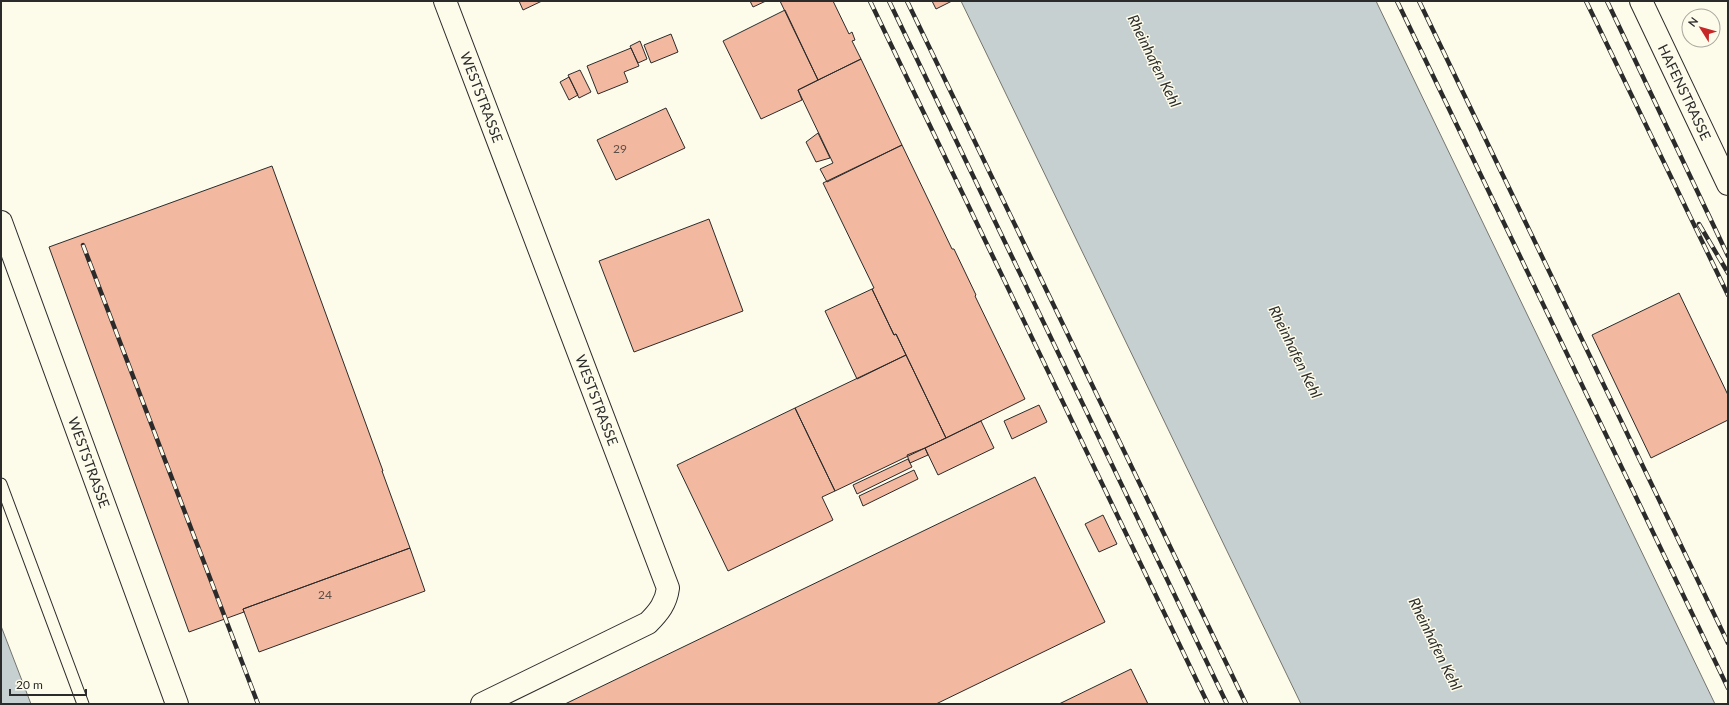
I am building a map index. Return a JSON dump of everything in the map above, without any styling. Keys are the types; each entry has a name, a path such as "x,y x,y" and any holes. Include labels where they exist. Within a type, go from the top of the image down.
{"street":[{"name":"WESTSTRASSE","path":"445,1 668,588 666,599 659,613 648,623 482,704"},
{"name":"HAFENSTRASSE","path":"1641,1 1728,184"},
{"name":"WESTSTRASSE","path":"1,222 177,704"}],"lane":[{"path":"1,484 83,704"}],"water":[{"name":"Rheinhafen Kehl","path":"961,1 1376,1 1715,704 1301,704"},
{"path":"1,626 31,704 1,704"}],"building":[{"path":"519,1 542,1 523,10"},
{"path":"750,1 766,1 753,7"},
{"path":"780,1 833,1 849,34 852,32 855,40 852,41 861,59 818,80"},
{"path":"932,1 952,1 936,9"},
{"path":"785,10 818,80 798,90 802,100 761,119 723,41"},
{"path":"671,34 678,52 651,63 644,45"},
{"path":"640,41 647,59 638,63 630,46"},
{"path":"631,48 639,66 624,72 628,82 598,94 587,66"},
{"path":"861,59 902,145 827,182 820,169 833,163 798,90"},
{"path":"580,70 591,92 579,98 568,75"},
{"path":"569,77 578,95 569,100 560,82"},
{"path":"666,108 685,148 616,180 597,140"},
{"path":"818,133 830,158 816,162 806,142"},
{"path":"902,145 952,249 954,249 1025,399 946,438 896,334 894,335 872,289 874,288 823,183"},
{"path":"272,166 410,548 243,609 244,612 189,632 49,247"},
{"path":"709,219 743,311 634,352 599,261"},
{"path":"872,289 894,335 896,334 906,355 857,379 825,311"},
{"path":"1679,293 1728,395 1728,420 1651,458 1592,335"},
{"path":"906,355 946,438 835,491 795,408"},
{"path":"1039,405 1047,422 1012,439 1004,421"},
{"path":"795,408 835,491 822,497 833,520 728,571 677,465"},
{"path":"981,421 994,448 938,475 925,448"},
{"path":"925,448 928,455 910,463 907,455"},
{"path":"908,459 912,467 857,494 853,485"},
{"path":"914,470 918,479 863,506 859,496"},
{"path":"1035,477 1105,622 936,704 565,704"},
{"path":"1103,515 1117,544 1099,552 1085,524"},
{"path":"410,548 425,591 259,652 243,609"},
{"path":"1131,669 1148,704 1059,704"}],"railway":[{"path":"870,1 1208,704"},
{"path":"889,1 1227,704"},
{"path":"907,1 1246,704"},
{"path":"1397,1 1728,688"},
{"path":"1419,1 1728,643"},
{"path":"1586,1 1728,295"},
{"path":"1607,1 1728,256"},
{"path":"1699,224 1728,273"},
{"path":"83,245 258,704"}]}
